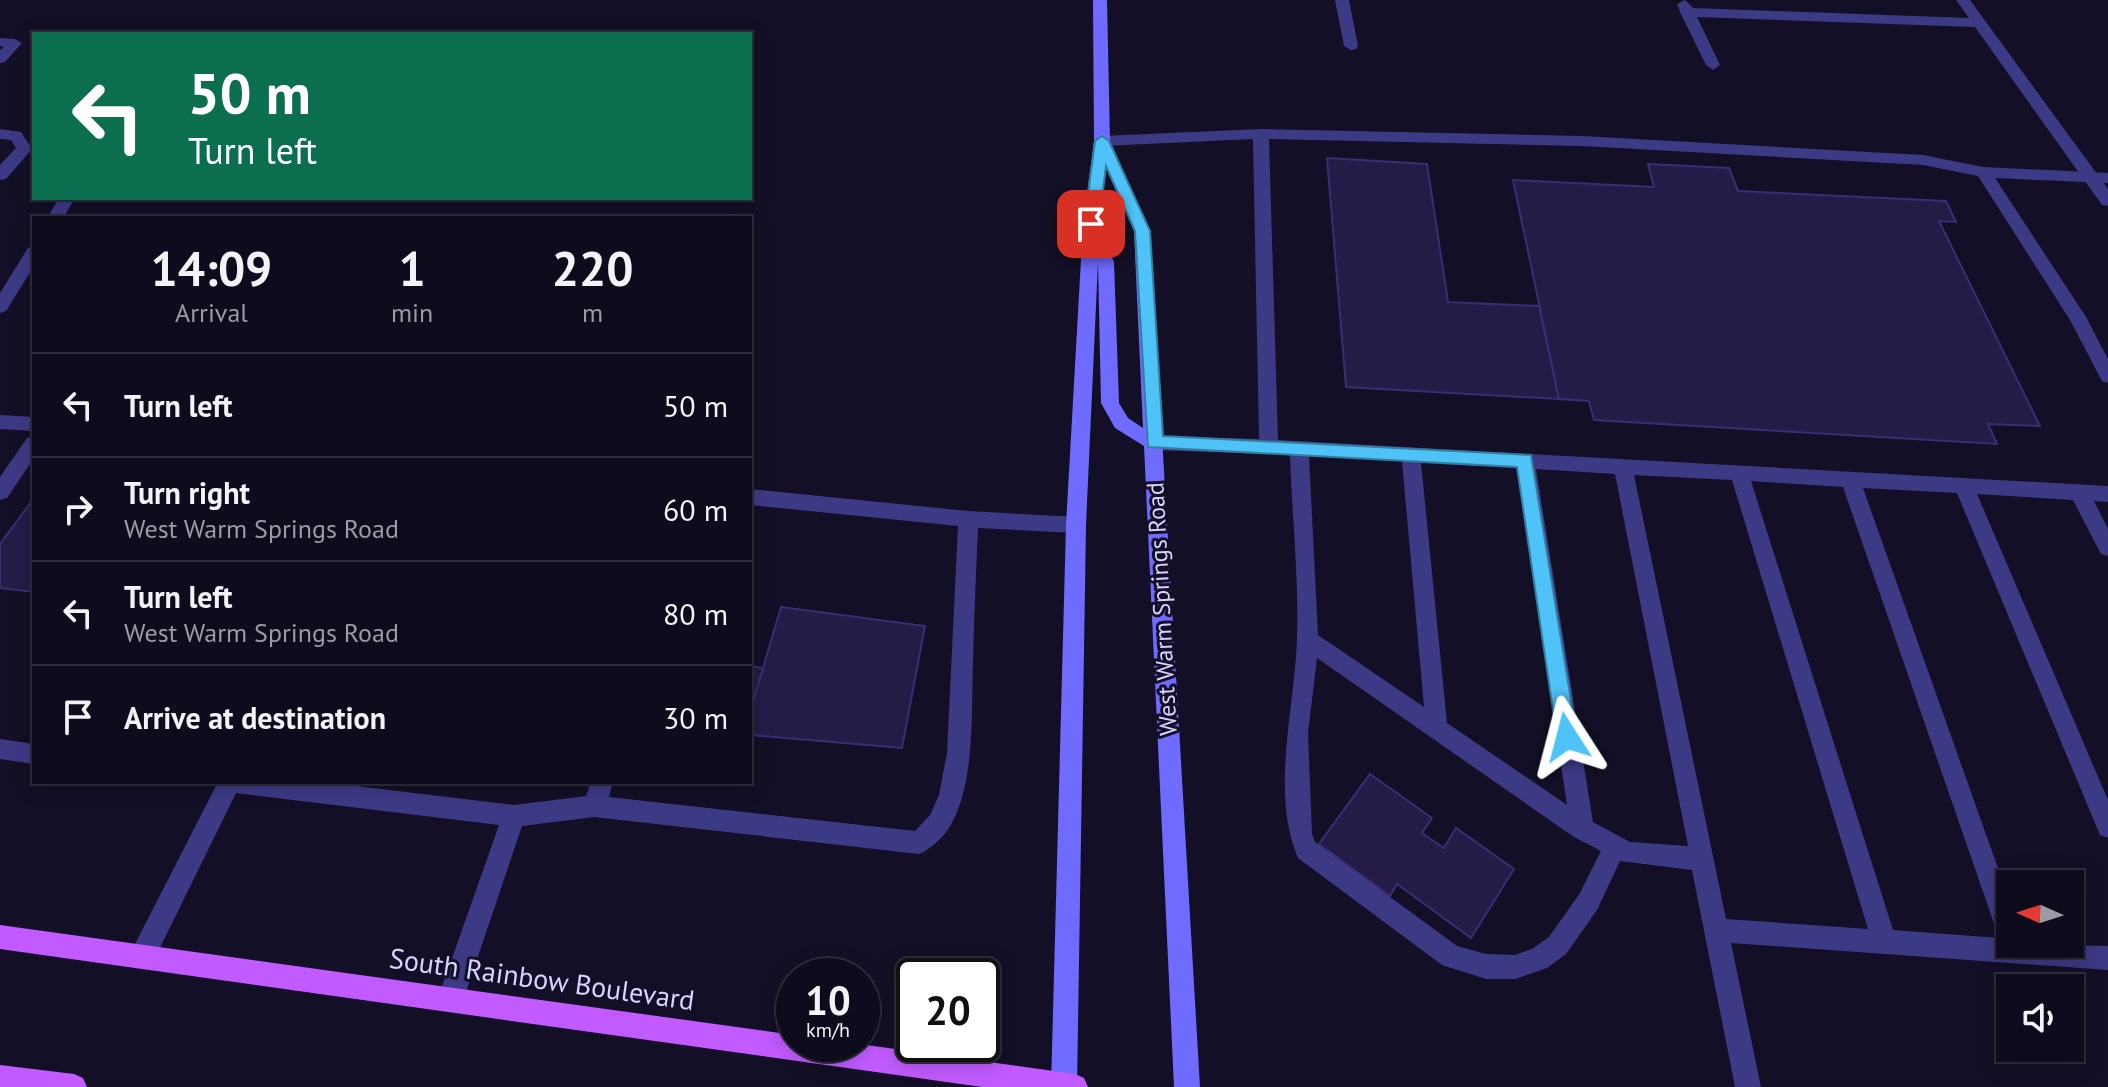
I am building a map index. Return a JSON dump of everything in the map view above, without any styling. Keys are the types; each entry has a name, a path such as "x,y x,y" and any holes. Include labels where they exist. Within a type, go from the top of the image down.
{"main road":[{"name":"West Warm Springs Road","path":"1068,1087 1076,525 1091,224 1102,141 1100,0"},
{"name":"West Warm Springs Road","path":"1102,141 1142,231 1187,1087"},
{"path":"1091,224 1106,262 1110,403 1114,417 1154,443"},
{"name":"South Rainbow Boulevard","path":"6,941 451,998 1068,1087"},
{"path":"0,1078 74,1087"}],"street":[{"path":"1342,0 1351,46"},
{"path":"1963,0 2100,178 2108,201"},
{"path":"1713,65 1684,6 1979,23"},
{"path":"0,59 8,42 32,43"},
{"path":"0,134 16,136 24,149 0,175"},
{"path":"1102,141 1261,134 1628,144 1923,160 1983,172 2100,178"},
{"path":"1261,134 1269,447"},
{"path":"1983,172 2077,317 2108,376"},
{"path":"0,307 32,255"},
{"path":"0,422 32,424"},
{"path":"1154,443 1525,460 2108,494"},
{"path":"0,492 32,446"},
{"path":"1299,448 1308,640 1297,733 1300,834 1306,850 1451,956 1474,965 1507,969 1538,962 1560,945 1588,905 1615,846"},
{"path":"1411,454 1437,731"},
{"path":"1525,460 1582,829"},
{"path":"1623,466 1748,1087"},
{"path":"1739,473 1884,942"},
{"path":"1850,479 1996,896"},
{"path":"1963,485 2108,827"},
{"path":"2079,492 2108,548"},
{"path":"752,497 968,519 1076,525"},
{"path":"249,784 514,816 594,806 919,843 939,823 950,795 958,753 968,519"},
{"path":"1308,640 1582,829 1628,853 1700,859"},
{"path":"0,749 32,754"},
{"path":"142,957 231,784"},
{"path":"594,806 601,784"},
{"path":"451,998 514,816"},
{"path":"1714,930 1884,942 1996,944"},
{"path":"2084,954 2108,958"}],"building":[{"path":"1327,158 1427,164 1448,302 1539,306 1559,399 1346,387"},
{"path":"1648,164 1729,168 1738,191 1946,201 1956,222 1939,221 2040,426 1988,424 1997,444 1594,420 1589,401 1559,399 1513,180 1654,187"},
{"path":"32,501 32,592 0,588 0,544"},
{"path":"781,607 925,626 902,748 752,735 752,705"},
{"path":"752,666 763,668 752,705"},
{"path":"1370,774 1432,818 1422,833 1444,848 1456,828 1514,869 1471,938 1397,884 1390,896 1319,844"}],"route":[{"path":"1091,224 1102,141 1142,231 1154,443 1525,460 1567,737"}]}
